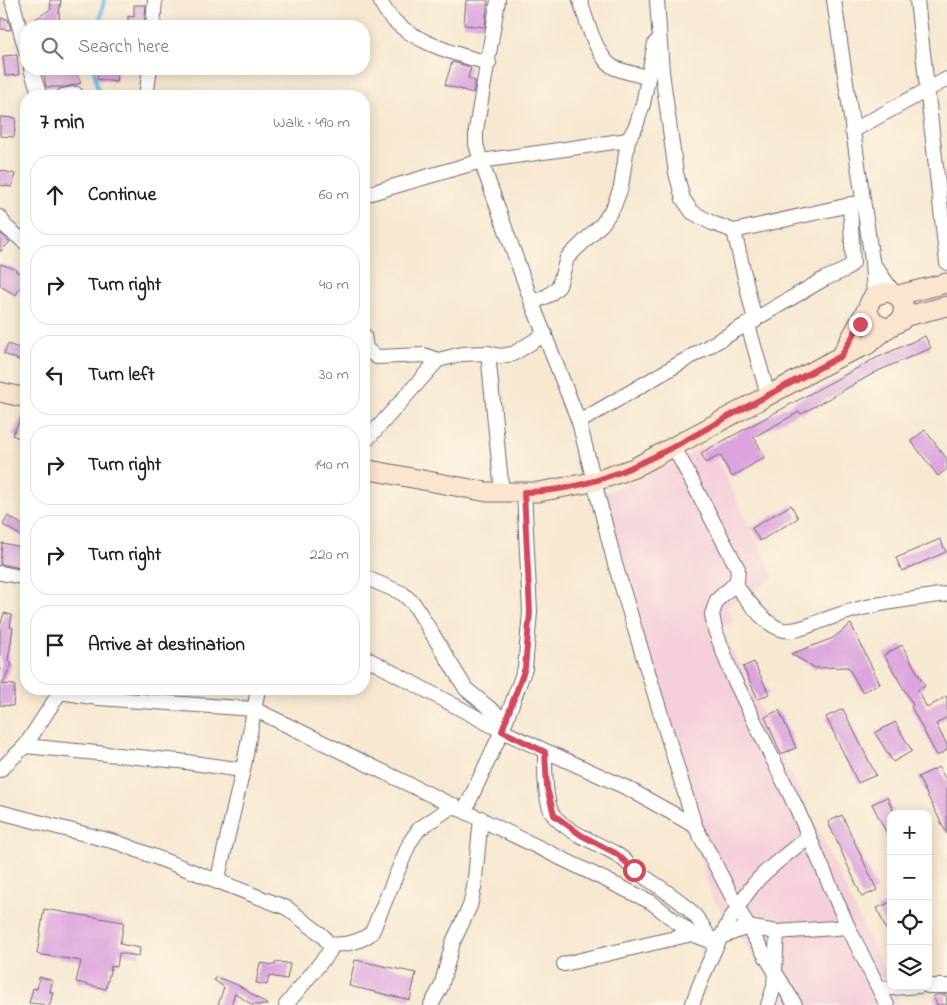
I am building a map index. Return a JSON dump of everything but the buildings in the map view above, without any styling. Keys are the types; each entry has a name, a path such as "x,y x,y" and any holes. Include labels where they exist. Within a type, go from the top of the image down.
{"main road":[{"path":"841,356 871,302 880,293 896,294 947,283"},
{"path":"370,470 487,492 562,489 593,482 634,468 841,356 866,345 888,328 898,324 903,317 904,308 896,294"},
{"path":"871,302 870,318 878,326 888,328"},
{"path":"903,317 947,306"},
{"path":"0,392 20,397"}],"street":[{"path":"0,4 3,0"},
{"path":"12,0 20,29"},
{"path":"153,20 155,0"},
{"path":"380,0 385,13 403,29 461,56 489,63"},
{"path":"498,0 489,63 476,130 476,144 481,161 532,303 579,422 615,564 695,826 748,927 795,1005"},
{"path":"580,0 588,24 605,61 613,67 647,77"},
{"path":"657,0 668,119 683,198 692,212 712,223 734,231 857,203"},
{"path":"579,422 752,323 824,279 845,270 853,263 857,203 852,131 834,0"},
{"path":"917,0 947,263"},
{"path":"532,303 549,295 559,286 567,258 603,223 614,206 621,187 628,140 636,126 643,104 658,20"},
{"path":"33,75 38,90"},
{"path":"147,90 149,75"},
{"path":"852,131 927,88 947,79"},
{"path":"370,193 481,161 628,140"},
{"path":"857,203 872,261 871,302"},
{"path":"0,217 6,227 20,238"},
{"path":"734,231 768,395"},
{"path":"872,261 896,294"},
{"path":"370,352 377,357 424,355 438,360 462,354 488,353 500,356 513,354 545,334"},
{"path":"488,353 502,492"},
{"path":"370,436 438,360"},
{"path":"674,447 738,569 739,576 734,584 717,600 712,614 715,630 732,675 809,836 848,927 887,1005"},
{"path":"329,944 338,946 365,939 372,932 410,842 420,829 459,808 504,726 525,668 530,612 524,492"},
{"path":"1,573 20,577"},
{"path":"370,580 402,593 414,604 466,689 504,726"},
{"path":"734,584 762,616 774,626 784,630 801,629 849,610 947,594"},
{"path":"370,660 504,726 545,752 628,788 695,826"},
{"path":"0,770 25,746 58,695"},
{"path":"82,695 98,698 254,709 651,902 692,934"},
{"path":"217,882 243,770 257,695"},
{"path":"25,746 179,761 243,770"},
{"path":"545,752 547,788 554,815 581,835 617,854 634,870 685,905 697,915 716,939"},
{"path":"0,812 119,843 287,908 322,935 329,944 330,951 286,1005"},
{"path":"431,1005 441,987 453,942 470,906 474,888 481,818"},
{"path":"692,1005 716,939 738,907 755,883 809,836"},
{"path":"564,964 692,934 716,939 748,927 777,932 848,927"},
{"path":"768,1005 775,972 777,932"},
{"path":"932,986 947,986"},
{"path":"880,989 887,988"}],"shaded area":[{"path":"710,444 774,578 727,607 734,623 721,627 887,976 887,990 894,990 901,1005 789,1005 712,898 598,497"}],"waterway":[{"path":"100,20 104,0"},
{"path":"95,75 98,90"}],"route":[{"path":"634,870 617,854 581,835 554,815 550,806 547,788 545,752 502,731 525,668 530,612 524,492 562,489 593,482 634,468 841,356 860,324"}]}
